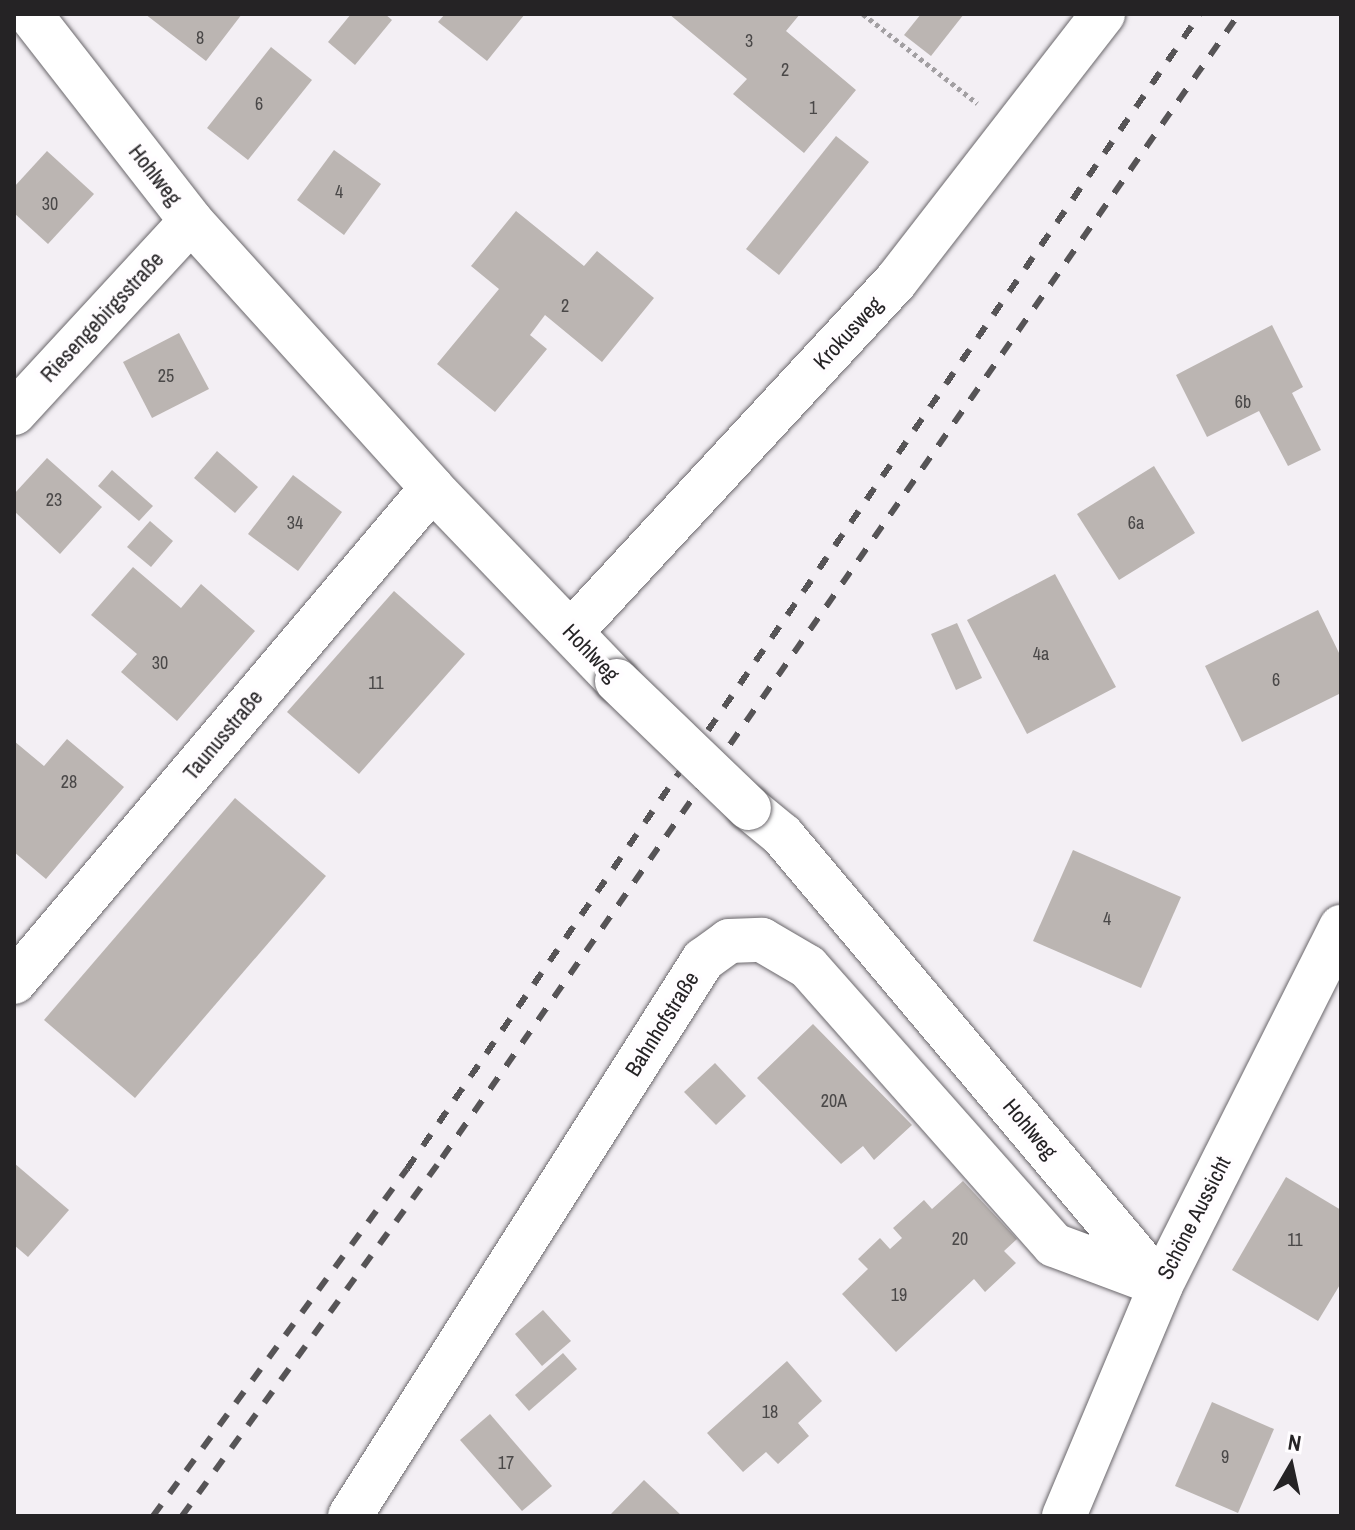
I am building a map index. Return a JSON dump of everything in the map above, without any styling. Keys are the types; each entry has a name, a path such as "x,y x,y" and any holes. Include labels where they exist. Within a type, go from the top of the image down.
{"street":[{"name":"Hohlweg","path":"30,14 191,221 432,488 617,681 782,835 1161,1285"},
{"name":"Krokusweg","path":"571,632 896,281 1103,14"},
{"name":"Riesengebirgsstraße","path":"14,413 191,221"},
{"name":"Taunusstraße","path":"14,982 432,488"},
{"name":"Schöne Aussicht","path":"1064,1516 1161,1285 1341,927"},
{"name":"Bahnhofstraße","path":"350,1516 703,960 729,941 762,940 808,967 1054,1245 1161,1285"}],"path":[{"path":"863,14 1012,130"}],"building":[{"path":"145,14 242,14 206,61"},
{"path":"351,14 385,14 392,20 355,65 328,42"},
{"path":"445,14 525,14 487,61 438,22"},
{"path":"669,14 800,14 786,31 856,90 804,153 733,94 747,79"},
{"path":"921,14 964,14 931,56 904,35"},
{"path":"271,47 312,80 248,160 207,128"},
{"path":"836,136 869,162 779,275 746,249"},
{"path":"334,150 381,184 344,235 297,200"},
{"path":"47,151 94,194 48,244 14,213 14,187"},
{"path":"516,211 584,266 597,251 654,298 602,362 545,315 530,335 547,349 495,412 437,364 499,289 471,266"},
{"path":"1272,325 1303,387 1292,393 1321,450 1288,466 1259,411 1207,437 1176,375"},
{"path":"179,333 209,389 152,418 123,362"},
{"path":"217,451 258,487 235,513 194,478"},
{"path":"47,458 102,507 60,554 14,511 14,494"},
{"path":"1154,466 1195,533 1119,580 1077,514"},
{"path":"112,470 153,506 139,521 98,486"},
{"path":"293,475 342,512 298,571 248,534"},
{"path":"150,521 173,541 151,567 127,547"},
{"path":"133,567 181,608 201,584 255,631 177,721 121,672 137,654 91,615"},
{"path":"1055,574 1116,687 1027,734 967,620"},
{"path":"394,591 465,654 359,774 287,712"},
{"path":"1318,610 1341,657 1341,693 1242,742 1205,666"},
{"path":"957,623 982,678 956,690 931,634"},
{"path":"67,739 124,787 46,879 14,852 14,741 44,766"},
{"path":"235,798 326,876 135,1098 44,1020"},
{"path":"1073,850 1181,897 1141,988 1033,941"},
{"path":"813,1024 912,1125 874,1160 863,1146 841,1164 757,1078"},
{"path":"715,1063 746,1096 716,1125 684,1092"},
{"path":"14,1163 69,1210 28,1257 14,1245"},
{"path":"1286,1177 1341,1210 1341,1283 1318,1321 1232,1270"},
{"path":"963,1181 1017,1239 1004,1251 1016,1263 985,1292 974,1279 896,1352 842,1294 868,1269 858,1259 880,1238 890,1249 902,1238 893,1228 924,1200 932,1209"},
{"path":"543,1310 571,1341 542,1366 515,1334"},
{"path":"563,1353 577,1369 529,1411 515,1395"},
{"path":"787,1361 822,1401 798,1423 809,1436 778,1464 766,1452 743,1472 707,1433"},
{"path":"1212,1402 1274,1429 1238,1513 1175,1486"},
{"path":"490,1414 552,1486 522,1511 460,1440"},
{"path":"644,1480 682,1516 609,1516"}],"railway":[{"path":"153,1516 407,1169 1200,14"},
{"path":"182,1516 442,1158 1239,14"}]}
